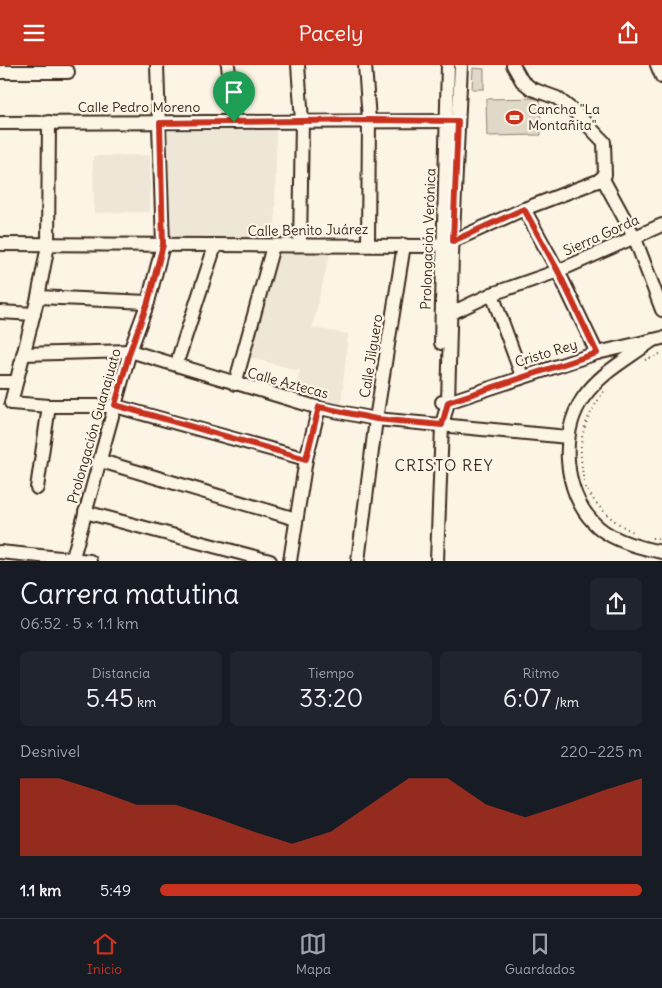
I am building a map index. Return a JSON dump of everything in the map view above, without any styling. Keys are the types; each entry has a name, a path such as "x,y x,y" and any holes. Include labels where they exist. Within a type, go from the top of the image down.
{"street":[{"name":"Prolongación Guanajuato","path":"73,559 130,351 148,302 163,245 157,65"},
{"path":"228,65 234,122"},
{"path":"298,65 302,121 300,245"},
{"path":"365,65 369,120 368,244"},
{"name":"Prolongación Verónica","path":"448,65 453,121"},
{"name":"Prolongación Verónica","path":"437,561 442,425 445,405 445,317 453,121 461,65"},
{"path":"513,65 522,81 532,89 557,98 575,112 604,142 605,175 600,180 634,236 662,310"},
{"path":"658,65 662,77"},
{"path":"0,72 68,72"},
{"name":"Calle Pedro Moreno","path":"0,123 453,121"},
{"path":"49,122 48,245 38,297 11,403 49,406 115,405 306,459"},
{"name":"Calle Benito Juárez","path":"0,244 273,246 368,244 432,246 448,242 524,209 600,180"},
{"path":"524,209 558,271 597,353"},
{"name":"Sierra Gorda","path":"445,317 492,294 558,271 662,225"},
{"name":"Calle Jilguero","path":"358,561 376,419 404,245"},
{"path":"179,356 215,246"},
{"path":"234,384 273,246"},
{"path":"492,294 522,376"},
{"path":"38,297 148,302"},
{"path":"0,312 34,314"},
{"path":"658,339 610,368 582,399 568,437 568,467 580,504 594,523 631,546 662,552"},
{"name":"Cristo Rey","path":"445,405 522,376 597,353 658,339"},
{"name":"Calle Aztecas","path":"23,354 130,351 234,384 319,407 376,419 568,437"},
{"path":"0,382 15,382"},
{"path":"37,488 49,406"},
{"path":"290,561 306,459 319,407"},
{"path":"101,461 296,519"},
{"path":"85,512 270,561"},
{"path":"0,552 90,561"}],"path":[{"path":"639,363 662,353"},
{"path":"605,389 590,413 581,434 580,459 585,486 593,501 621,527 643,537 662,539"}],"shaded area":[{"path":"473,68 484,69 484,89 472,89"},
{"name":"Cancha \"La Montañita\"","path":"540,98 541,135 487,136 486,99"},
{"path":"164,128 276,129 275,240 166,239"},
{"path":"150,155 150,212 94,213 93,156"},
{"path":"330,253 312,328 348,334 341,405 294,392 300,371 245,356 274,254"}],"place":[{"name":"Cancha \"La Montañita\"","path":"514,117"}],"district":[{"name":"CRISTO REY","path":"444,465"}],"route":[{"path":"458,121 453,241 524,209 558,271 597,353 522,376 448,402 442,425 376,419 319,407 306,459 115,405 130,351 148,302 163,245 160,123 234,122 458,121"}]}
